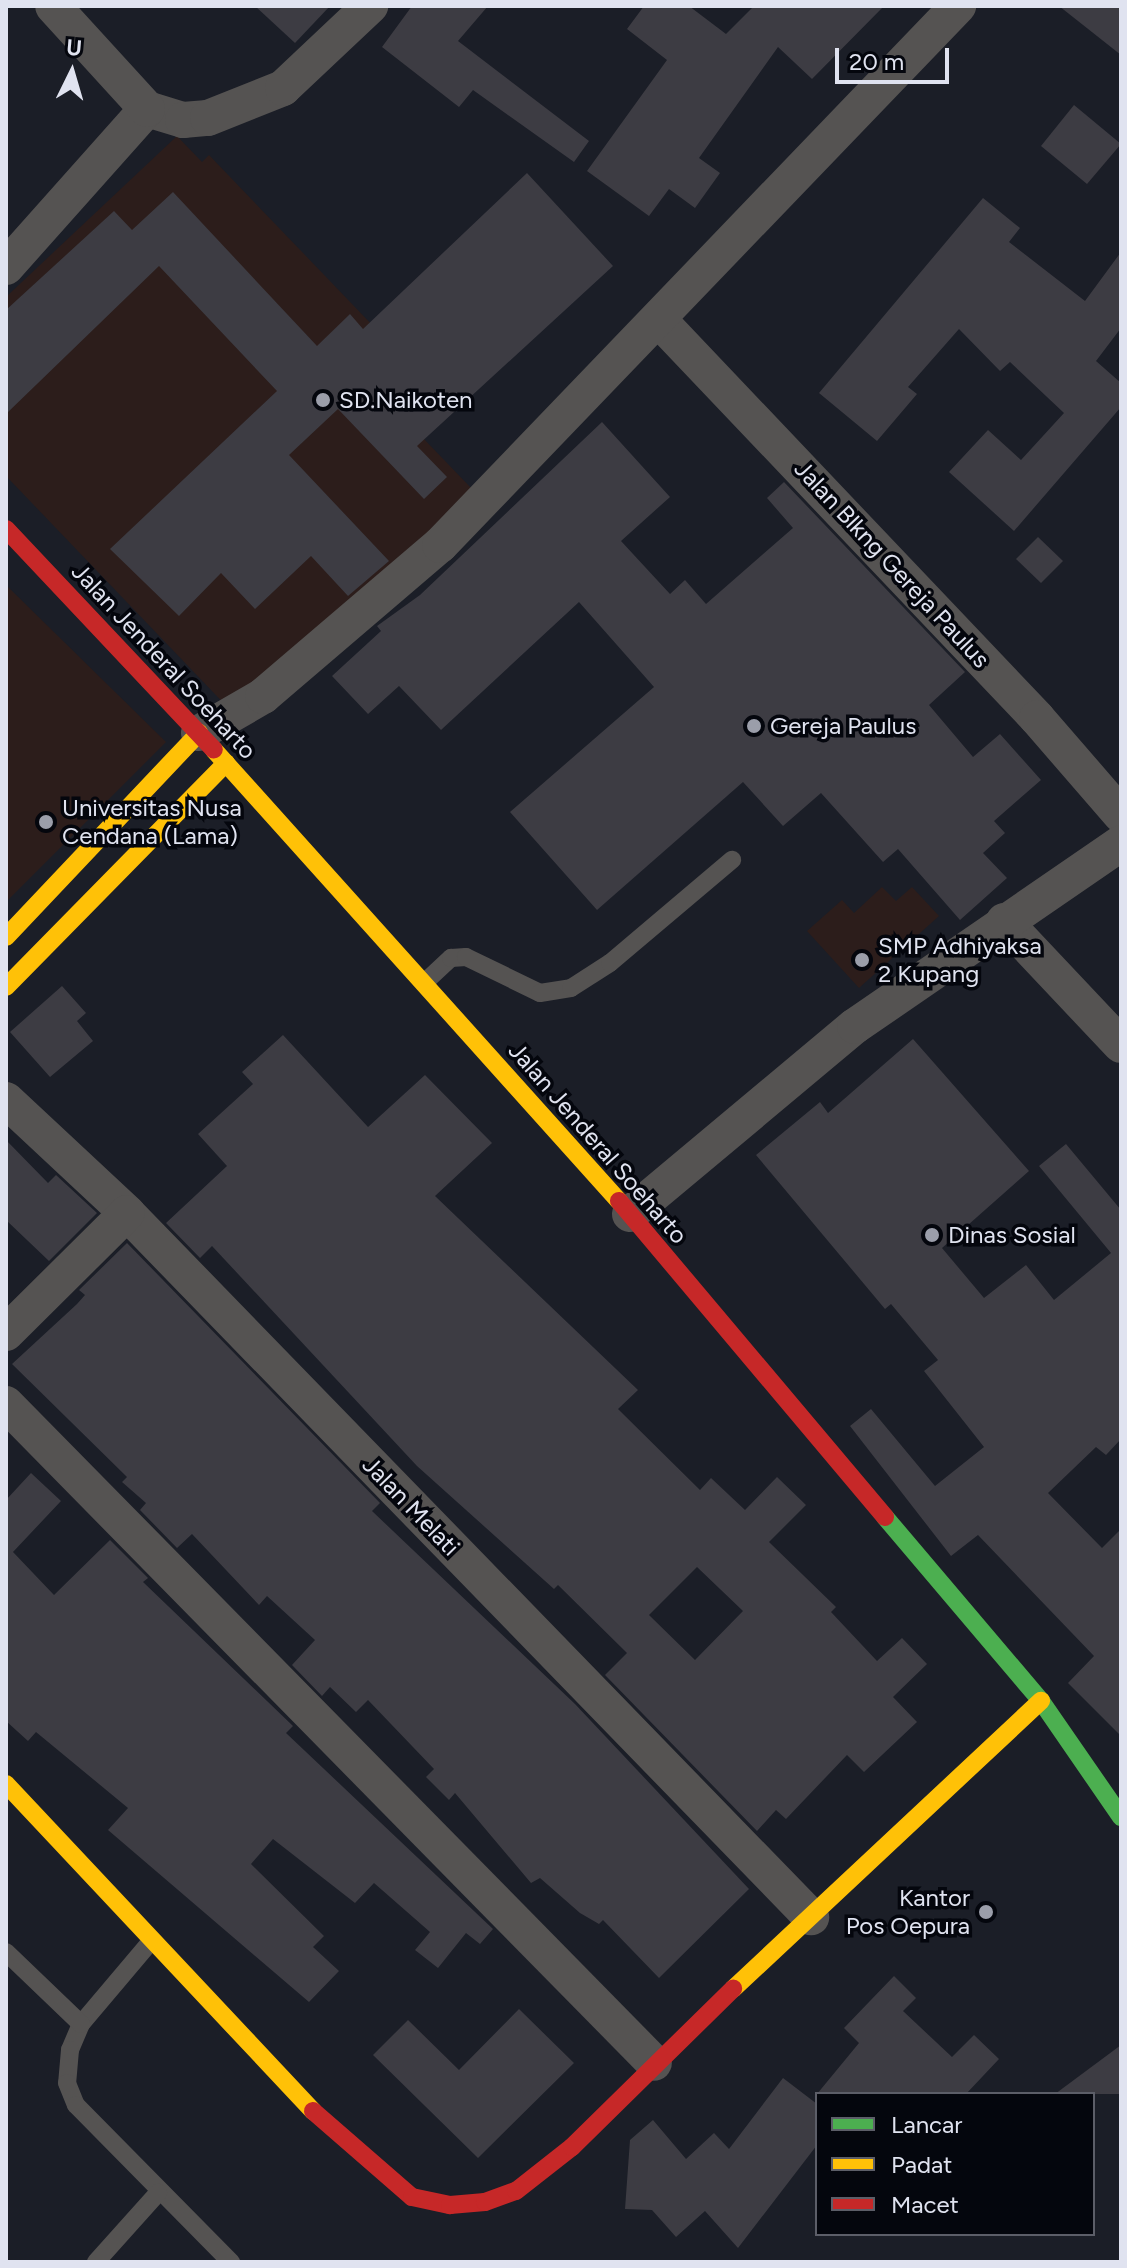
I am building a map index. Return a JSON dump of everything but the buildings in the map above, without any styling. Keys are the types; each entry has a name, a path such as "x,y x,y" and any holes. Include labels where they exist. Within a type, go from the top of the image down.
{"street":[{"path":"53,6 147,109 183,120 208,118 283,88 370,6"},
{"path":"6,937 199,733 263,696 440,545 958,6"},
{"path":"6,267 147,109"},
{"name":"Jalan Blkng Gereja Paulus","path":"658,319 1037,718 1121,815"},
{"name":"Jalan Jenderal Soeharto","path":"6,529 199,733 630,1214 1041,1701 1121,1817"},
{"path":"6,987 226,763 263,696"},
{"path":"630,1214 855,1026 1121,843"},
{"path":"1004,921 1121,1045"},
{"name":"Jalan Melati","path":"6,1100 127,1213 811,1917"},
{"path":"6,1333 127,1213"},
{"path":"6,1404 654,2063"},
{"path":"6,1784 339,2139 412,2197 450,2205 516,2191 572,2147 654,2063 1041,1701"}],"lane":[{"path":"424,983 451,958 466,957 540,993 571,988 732,860"},
{"path":"152,1940 81,2024 67,2083 76,2105 158,2193 231,2262"},
{"path":"6,1952 81,2024"},
{"path":"96,2262 158,2193"}],"shaded area":[{"path":"177,136 202,162 209,155 401,355 371,384 473,490 235,715 6,476 6,297"},
{"name":"Universitas Nusa Cendana (Lama)","path":"6,585 166,742 6,902"},
{"name":"SMP Adhiyaksa 2 Kupang","path":"882,887 896,901 912,887 939,916 859,988 807,931 842,900 854,913"}],"traffic: fast":[{"path":"885,1517 1041,1701 1121,1817"}],"traffic: slow":[{"path":"6,937 199,733"},
{"path":"214,750 619,1201"},
{"path":"6,987 226,763"},
{"path":"733,1989 1041,1701"},
{"path":"6,1784 313,2111"}],"traffic: jam":[{"path":"6,529 214,750"},
{"path":"619,1201 885,1517"},
{"path":"313,2111 412,2197 450,2205 485,2202 516,2191 572,2147 733,1989"}],"place":[{"name":"SD.Naikoten","path":"323,400"},
{"name":"Gereja Paulus","path":"754,726"},
{"name":"Universitas Nusa Cendana (Lama)","path":"46,822"},
{"name":"SMP Adhiyaksa 2 Kupang","path":"862,960"},
{"name":"Dinas Sosial","path":"932,1235"},
{"name":"Kantor Pos Oepura","path":"986,1912"}]}
